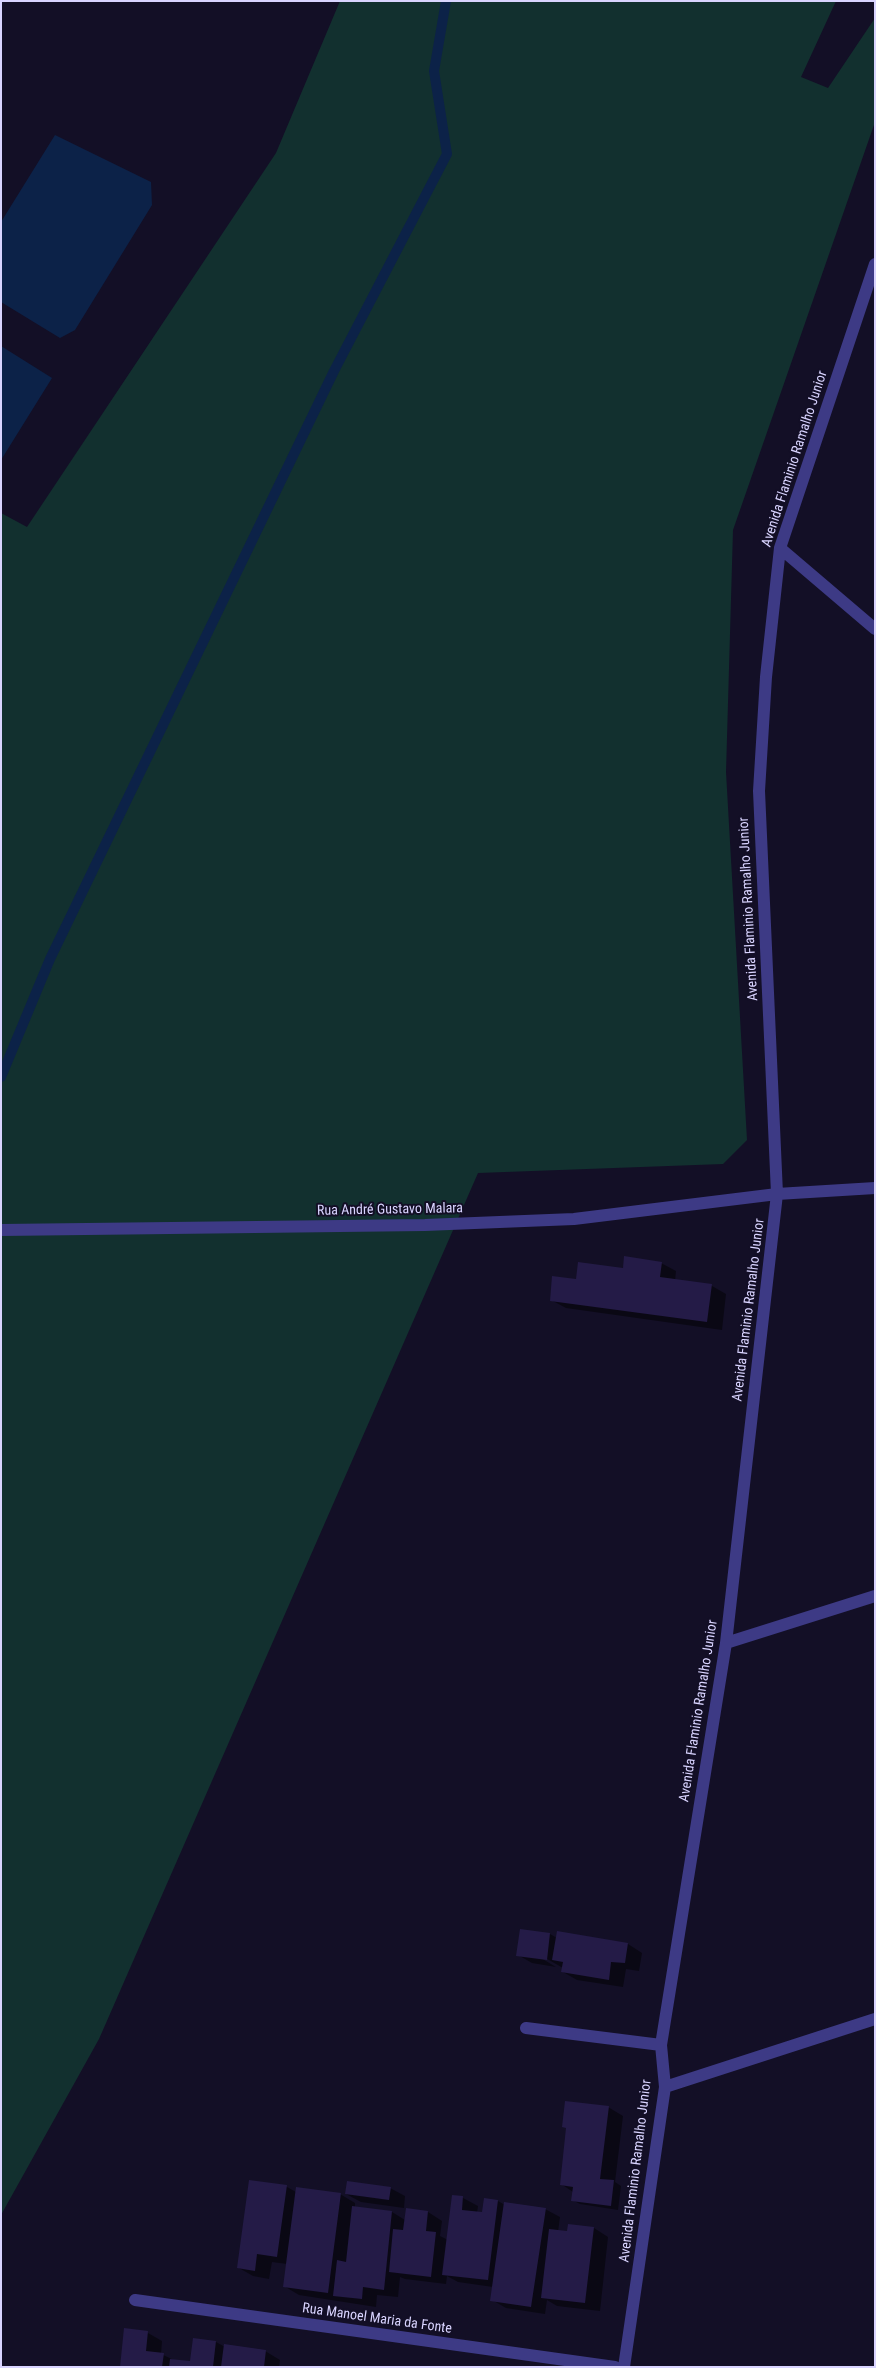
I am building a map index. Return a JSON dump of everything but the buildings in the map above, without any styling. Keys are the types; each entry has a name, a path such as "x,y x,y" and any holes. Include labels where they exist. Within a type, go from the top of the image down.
{"street":[{"name":"Avenida Flaminio Ramalho Junior","path":"624,2367 665,2088 661,2045 726,1643 777,1194 759,791 766,677 780,548 875,264"},
{"path":"780,548 875,629"},
{"name":"Rua André Gustavo Malara","path":"1,1230 425,1225 574,1219 777,1194 875,1188"},
{"path":"726,1643 875,1596"},
{"path":"665,2088 875,2020"},
{"path":"526,2028 661,2045"},
{"name":"Rua Manoel Maria da Fonte","path":"135,2300 615,2367"}],"green space":[{"path":"340,1 836,1 801,77 828,88 875,18 875,122 733,530 726,772 747,1140 723,1164 478,1173 99,2039 1,2215 1,513 27,527 276,153"}],"water":[{"path":"55,135 151,182 152,205 75,330 60,338 1,302 1,222"},
{"path":"1,346 52,378 1,460"}],"waterway":[{"path":"1,1077 50,959 334,371 447,154 434,71 446,1"}]}
